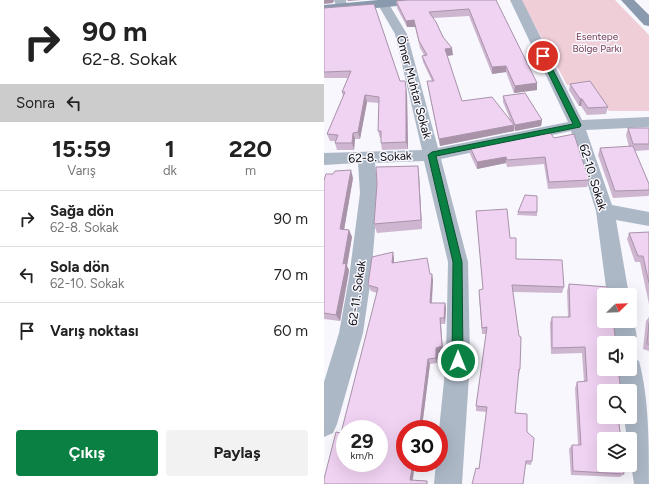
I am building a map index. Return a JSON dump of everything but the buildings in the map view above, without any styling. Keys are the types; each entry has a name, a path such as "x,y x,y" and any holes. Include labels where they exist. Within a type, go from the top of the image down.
{"street":[{"path":"324,9 340,4 418,0"},
{"name":"62-10. Sokak","path":"516,0 577,125 605,211 617,288"},
{"path":"627,0 647,17"},
{"name":"Ömer Muhtar Sokak","path":"395,2 401,34 458,262 458,361 448,484"},
{"name":"62-8. Sokak","path":"324,159 432,155 577,125 649,122"},
{"name":"62-11. Sokak","path":"324,424 351,333 360,278 369,194 366,158"},
{"path":"605,211 649,219"},
{"path":"631,376 648,484"}],"green space":[{"name":"Esentepe Bölge Parkı","path":"521,0 615,0 649,35 649,111 609,111 588,83 567,85"}],"route":[{"path":"458,361 458,262 432,155 577,125 543,56"}]}
